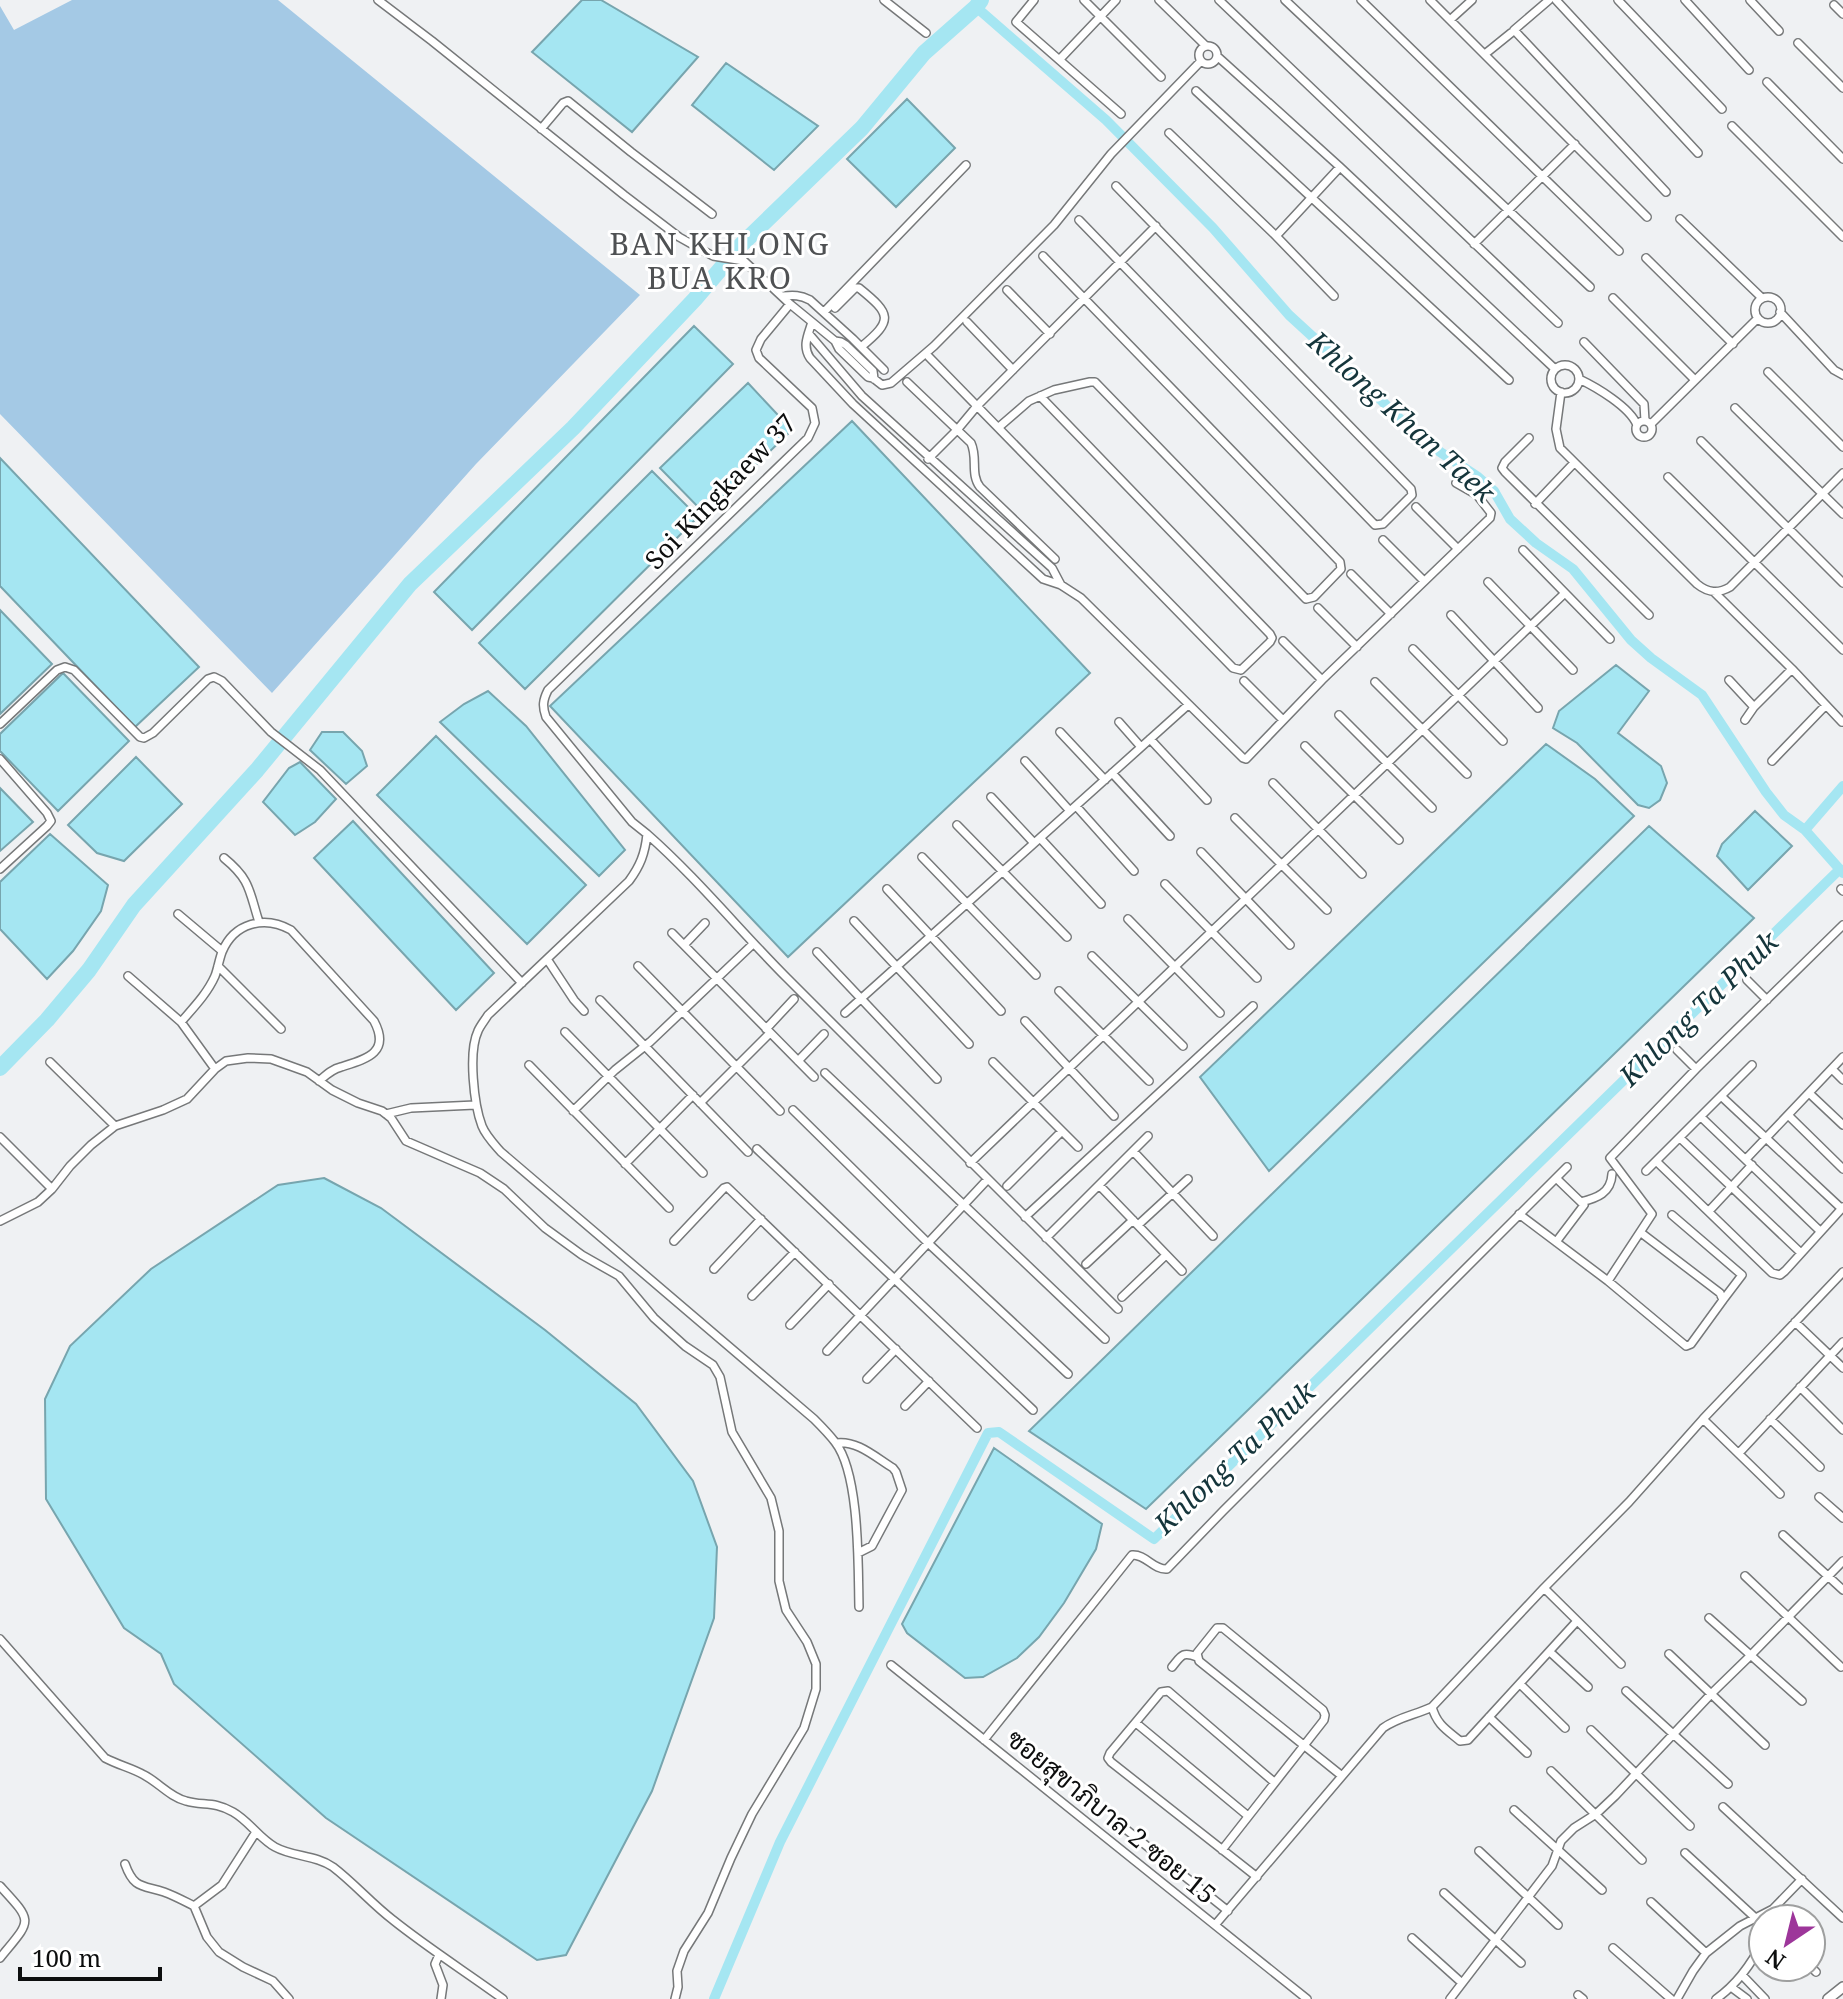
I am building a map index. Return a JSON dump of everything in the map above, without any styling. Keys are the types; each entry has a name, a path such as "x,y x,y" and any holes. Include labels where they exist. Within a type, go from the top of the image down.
{"street":[{"path":"378,0 679,237 713,256 744,261 835,341 839,349 868,377 882,385 891,383 934,346 1054,225 1111,154 1201,61"},
{"path":"884,0 926,33"},
{"path":"1034,0 1016,22 1121,114"},
{"path":"1084,0 1161,77"},
{"path":"1060,59 1116,0"},
{"path":"1159,0 1206,46 1215,48 1217,56 1555,369"},
{"path":"1220,0 1558,323"},
{"path":"1285,0 1590,287"},
{"path":"1361,0 1619,251"},
{"path":"1430,0 1647,217"},
{"path":"1450,20 1472,0"},
{"path":"1549,0 1514,30 1666,192"},
{"path":"1556,0 1698,153"},
{"path":"1618,0 1722,109"},
{"path":"1685,0 1749,70"},
{"path":"1750,0 1779,31"},
{"path":"1834,5 1843,14"},
{"path":"1485,54 1511,33"},
{"path":"1798,43 1843,88"},
{"path":"1201,61 1199,52 1206,46"},
{"path":"1201,61 1209,64 1217,56"},
{"path":"1767,82 1843,159"},
{"path":"1196,91 1509,380"},
{"path":"541,129 568,101 712,214"},
{"path":"1732,126 1843,237"},
{"path":"1169,133 1334,296"},
{"path":"1474,244 1575,144"},
{"path":"826,313 966,165"},
{"path":"1276,236 1340,167"},
{"path":"1079,220 1375,525 1383,524 1412,495 1411,489 1116,186"},
{"path":"1680,219 1762,298 1774,298 1780,312 1776,320 1769,323 1761,321 1756,315 1756,306 1762,298"},
{"path":"921,466 1156,226"},
{"path":"999,427 1029,401 1054,390 1090,382 1101,387 1306,599 1314,597 1341,569 1340,562 1043,256"},
{"path":"1646,258 1733,344"},
{"path":"826,313 855,288 861,288 885,317 879,332 861,347"},
{"path":"1007,290 1050,334"},
{"path":"783,296 802,296 826,313 873,371 874,379"},
{"path":"1613,298 1695,380"},
{"name":"Soi Kingkaew 37","path":"647,834 632,822 546,717 544,698 548,690 813,431 815,417 812,408 759,358 756,350 761,339 790,304"},
{"path":"1780,312 1834,370 1843,375"},
{"path":"1644,423 1695,380 1758,318"},
{"path":"812,322 805,350 853,404 1043,579 1061,585 1081,598 1246,759 1322,680 1491,516 1481,499 1456,483"},
{"path":"967,322 1013,370"},
{"path":"809,334 862,396 1052,568 1061,585"},
{"path":"835,341 861,347 884,370"},
{"path":"1584,342 1644,404 1644,423"},
{"path":"929,357 1233,668 1241,670 1270,642 1270,634 1040,396"},
{"path":"1564,365 1576,371 1579,379 1576,387 1561,392 1554,387 1552,373 1555,369 1564,365"},
{"path":"1768,372 1843,447"},
{"path":"1579,379 1644,423"},
{"path":"907,382 971,443 975,451 975,480 980,487 1055,559"},
{"path":"840,390 849,383"},
{"path":"1561,392 1556,435 1560,448 1705,590 1714,592 1730,587 1843,473"},
{"path":"853,404 862,396"},
{"path":"1735,408 1843,514"},
{"path":"1529,438 1502,468 1649,615"},
{"path":"1701,441 1843,583"},
{"path":"1535,504 1574,463"},
{"path":"1668,477 1843,650"},
{"path":"1416,507 1458,549"},
{"path":"984,526 994,515"},
{"path":"1383,540 1424,581"},
{"path":"1523,550 1610,639"},
{"path":"1351,574 1391,614"},
{"path":"1488,582 1573,670"},
{"path":"1714,592 1842,722"},
{"path":"970,1163 1565,593"},
{"path":"1318,608 1357,647"},
{"path":"1451,615 1538,708"},
{"path":"1283,641 1322,680"},
{"path":"1413,649 1503,741"},
{"path":"0,724 57,670 65,667 74,670 140,737 148,737 208,679 214,677 222,681 279,739 320,770 522,983"},
{"path":"1745,720 1792,669"},
{"path":"1729,680 1754,707"},
{"path":"1244,681 1283,720"},
{"path":"1375,682 1467,774"},
{"path":"845,1013 1188,705"},
{"path":"1772,761 1826,705"},
{"path":"1339,715 1432,808"},
{"path":"1119,722 1141,747"},
{"path":"1060,732 1105,780"},
{"path":"1150,739 1207,800"},
{"path":"1305,746 1399,840"},
{"path":"0,759 51,821 0,869"},
{"path":"1025,761 1134,871"},
{"path":"1112,773 1170,836"},
{"path":"1273,783 1362,874"},
{"path":"991,797 1101,904"},
{"path":"1235,818 1327,910"},
{"path":"957,825 1067,937"},
{"path":"647,834 1118,1309"},
{"path":"647,834 643,858 629,881 488,1015 477,1032 473,1057 475,1105 483,1128 501,1152 814,1419 836,1443 850,1479 858,1553 859,1607"},
{"path":"1201,852 1290,945"},
{"path":"922,857 1036,975"},
{"path":"224,858 239,870 246,881 259,922"},
{"path":"1165,884 1257,978"},
{"path":"887,889 1001,1011"},
{"path":"178,914 222,951"},
{"path":"1128,919 1220,1013"},
{"path":"854,921 969,1044"},
{"path":"181,1022 214,977 222,951 235,932 259,922 273,922 291,930 379,1030 377,1048 371,1054 355,1064 331,1071 319,1081"},
{"path":"684,945 705,923"},
{"path":"1608,1281 1652,1214 1610,1158 1843,925"},
{"path":"672,933 814,1077"},
{"path":"573,1111 753,944"},
{"path":"817,952 937,1079"},
{"path":"1092,956 1183,1046"},
{"path":"547,959 584,1011"},
{"path":"218,966 281,1029"},
{"path":"638,966 780,1111"},
{"path":"128,976 181,1022 215,1069"},
{"path":"1747,980 1767,1000"},
{"path":"1059,991 1149,1081"},
{"path":"700,1103 794,999"},
{"path":"600,1000 748,1152"},
{"path":"1025,1217 1253,1006"},
{"path":"1025,1021 1114,1116"},
{"path":"565,1032 703,1173"},
{"path":"798,1061 824,1034"},
{"path":"1677,1050 1696,1069"},
{"path":"1709,1211 1732,1187 1766,1138 1843,1057"},
{"path":"0,1221 38,1202 91,1145 115,1126 187,1099 226,1061 271,1059 307,1072 332,1090 386,1114 406,1141 480,1173 504,1189 545,1228 582,1255 619,1276 654,1318 685,1346 713,1365 720,1377 732,1432 771,1498 779,1531 779,1581 786,1610 807,1642 816,1664 816,1689 804,1728 752,1814 708,1913 684,1951 677,1971 675,1999"},
{"path":"50,1062 115,1126"},
{"path":"993,1062 1078,1147"},
{"path":"529,1065 669,1208"},
{"path":"1646,1171 1752,1065"},
{"path":"1832,1069 1843,1080"},
{"path":"825,1073 1105,1339"},
{"path":"1809,1093 1843,1125"},
{"path":"625,1164 693,1095"},
{"path":"1656,1161 1772,1273 1780,1275 1785,1271 1842,1208 1721,1096"},
{"path":"386,1114 411,1108 475,1105"},
{"path":"793,1110 928,1243 1068,1374"},
{"path":"1788,1115 1843,1169"},
{"path":"1701,1117 1820,1231"},
{"path":"1007,1186 1062,1131"},
{"path":"1046,1238 1148,1136"},
{"path":"0,1137 52,1189"},
{"path":"1680,1138 1801,1253"},
{"path":"757,1149 1033,1410"},
{"path":"1133,1151 1213,1236"},
{"path":"984,1740 1132,1555 1139,1555 1159,1569 1167,1569 1567,1167"},
{"path":"1581,1202 1601,1196 1612,1174"},
{"path":"1556,1178 1584,1205 1556,1242"},
{"path":"1086,1264 1188,1179"},
{"path":"827,1351 987,1180"},
{"path":"1099,1185 1182,1271"},
{"path":"674,1241 727,1187 977,1428"},
{"path":"1519,1214 1608,1281 1686,1346 1691,1344 1742,1275 1672,1215"},
{"path":"714,1269 761,1219"},
{"path":"1640,1232 1720,1293 1723,1300"},
{"path":"752,1296 795,1252"},
{"path":"1122,1297 1166,1255"},
{"path":"1215,1925 1383,1728 1394,1720 1419,1714 1432,1707 1629,1502 1843,1272"},
{"path":"790,1325 829,1284"},
{"path":"1795,1322 1843,1368"},
{"path":"1739,1453 1843,1342"},
{"path":"867,1379 896,1349"},
{"path":"905,1406 929,1381"},
{"path":"1800,1387 1843,1430"},
{"path":"1703,1419 1780,1494"},
{"path":"1770,1419 1820,1467"},
{"path":"836,1443 846,1441 854,1444 893,1468 902,1490 872,1546 858,1553"},
{"path":"1819,1497 1843,1518"},
{"path":"1783,1535 1843,1590"},
{"path":"1450,1999 1552,1866 1561,1841 1596,1814 1637,1774 1843,1561"},
{"path":"1745,1576 1841,1667"},
{"path":"1544,1588 1621,1664"},
{"path":"1709,1618 1802,1701"},
{"path":"1432,1707 1436,1720 1465,1742 1577,1621"},
{"path":"1197,1657 1197,1653 1220,1627 1323,1710 1325,1715 1222,1850"},
{"path":"0,1639 105,1758 143,1774 183,1801 211,1803 232,1811 275,1847 333,1867 389,1917 503,1999"},
{"path":"1550,1652 1588,1687"},
{"path":"1172,1667 1188,1653 1197,1657 1342,1776"},
{"path":"1669,1654 1765,1745"},
{"name":"ซอยสุขาภิบาล 2 ซอย 15","path":"891,1665 1307,1999"},
{"path":"1520,1684 1565,1728"},
{"path":"1257,1877 1108,1758 1161,1692 1168,1691 1274,1782"},
{"path":"1626,1691 1728,1784"},
{"path":"1489,1717 1527,1753"},
{"path":"1136,1723 1248,1816"},
{"path":"1591,1730 1690,1826"},
{"path":"1551,1771 1642,1860"},
{"path":"1723,1807 1843,1918"},
{"path":"1514,1810 1602,1890"},
{"path":"1118,1823 1228,1911"},
{"path":"194,1906 222,1885 256,1832"},
{"path":"1479,1851 1558,1925"},
{"path":"1685,1853 1747,1911"},
{"path":"125,1864 130,1878 137,1884 194,1906 207,1937 219,1952 273,1981 289,1999"},
{"path":"1779,1903 1802,1879"},
{"path":"0,1886 25,1913 26,1919 20,1933 0,1958"},
{"path":"1444,1893 1521,1963"},
{"path":"1651,1902 1706,1953"},
{"path":"1677,1999 1706,1953 1747,1923"},
{"path":"1412,1938 1462,1983"},
{"path":"1613,1948 1671,1999"},
{"path":"439,1955 435,1964 443,1985 441,1999"},
{"path":"1716,1999 1747,1968"},
{"path":"1742,1975 1765,1999"},
{"path":"1731,1987 1747,1999"},
{"path":"1828,1999 1843,1987"}],"shaded area":[{"path":"72,0 278,0 640,295 476,464 272,693 0,414 0,6 14,30"},
{"path":"582,0 601,0 698,57 632,132 532,52"},
{"path":"726,63 818,126 774,170 692,105"},
{"path":"907,99 955,148 896,207 847,159"},
{"path":"694,326 733,364 472,630 434,592"},
{"path":"748,383 792,430 705,514 660,468"},
{"path":"852,421 1090,673 788,957 550,706"},
{"path":"0,458 199,667 135,727 0,586"},
{"path":"652,471 698,517 525,689 479,643"},
{"path":"0,610 52,664 0,714"},
{"path":"1616,665 1649,691 1618,733 1661,766 1667,783 1660,800 1649,808 1638,805 1577,743 1553,728 1559,711"},
{"path":"63,673 129,741 58,811 0,751 0,734"},
{"path":"488,691 526,726 625,850 599,876 440,722"},
{"path":"322,732 343,732 362,751 367,766 346,784 310,750"},
{"path":"436,736 586,885 527,944 377,795"},
{"path":"1546,744 1595,779 1634,816 1269,1171 1200,1077"},
{"path":"136,757 182,804 124,861 97,853 68,825"},
{"path":"300,762 336,799 315,822 295,835 263,802 289,768"},
{"path":"0,788 33,822 0,851"},
{"path":"1755,811 1792,846 1748,890 1717,856 1722,844"},
{"path":"353,821 494,973 456,1010 314,858"},
{"path":"1649,826 1754,918 1146,1509 1029,1431"},
{"path":"50,834 108,885 101,911 73,951 47,979 0,929 0,882"},
{"path":"324,1178 381,1208 545,1330 636,1404 693,1481 717,1547 714,1618 652,1791 566,1955 537,1960 326,1818 174,1684 161,1654 124,1628 46,1499 45,1399 70,1346 151,1269 278,1185"},
{"path":"994,1448 1102,1524 1096,1549 1064,1603 1039,1637 1017,1658 983,1677 965,1678 907,1633 902,1624"}],"waterway":[{"path":"0,1068 47,1020 89,970 134,905 257,770 410,584 573,428 695,299 740,246 862,128 924,53 981,0"},
{"name":"Khlong Khan Taek","path":"976,7 1106,120 1213,228 1289,315 1419,438 1494,491 1510,519 1536,543 1573,569 1631,640 1702,695 1784,815 1805,830 1843,873"},
{"path":"1805,830 1843,786"},
{"name":"Khlong Ta Phuk","path":"714,1999 780,1842 988,1433 999,1432 1154,1539 1840,869"}],"district":[{"name":"BAN KHLONG BUA KRO","path":"720,260"}]}
